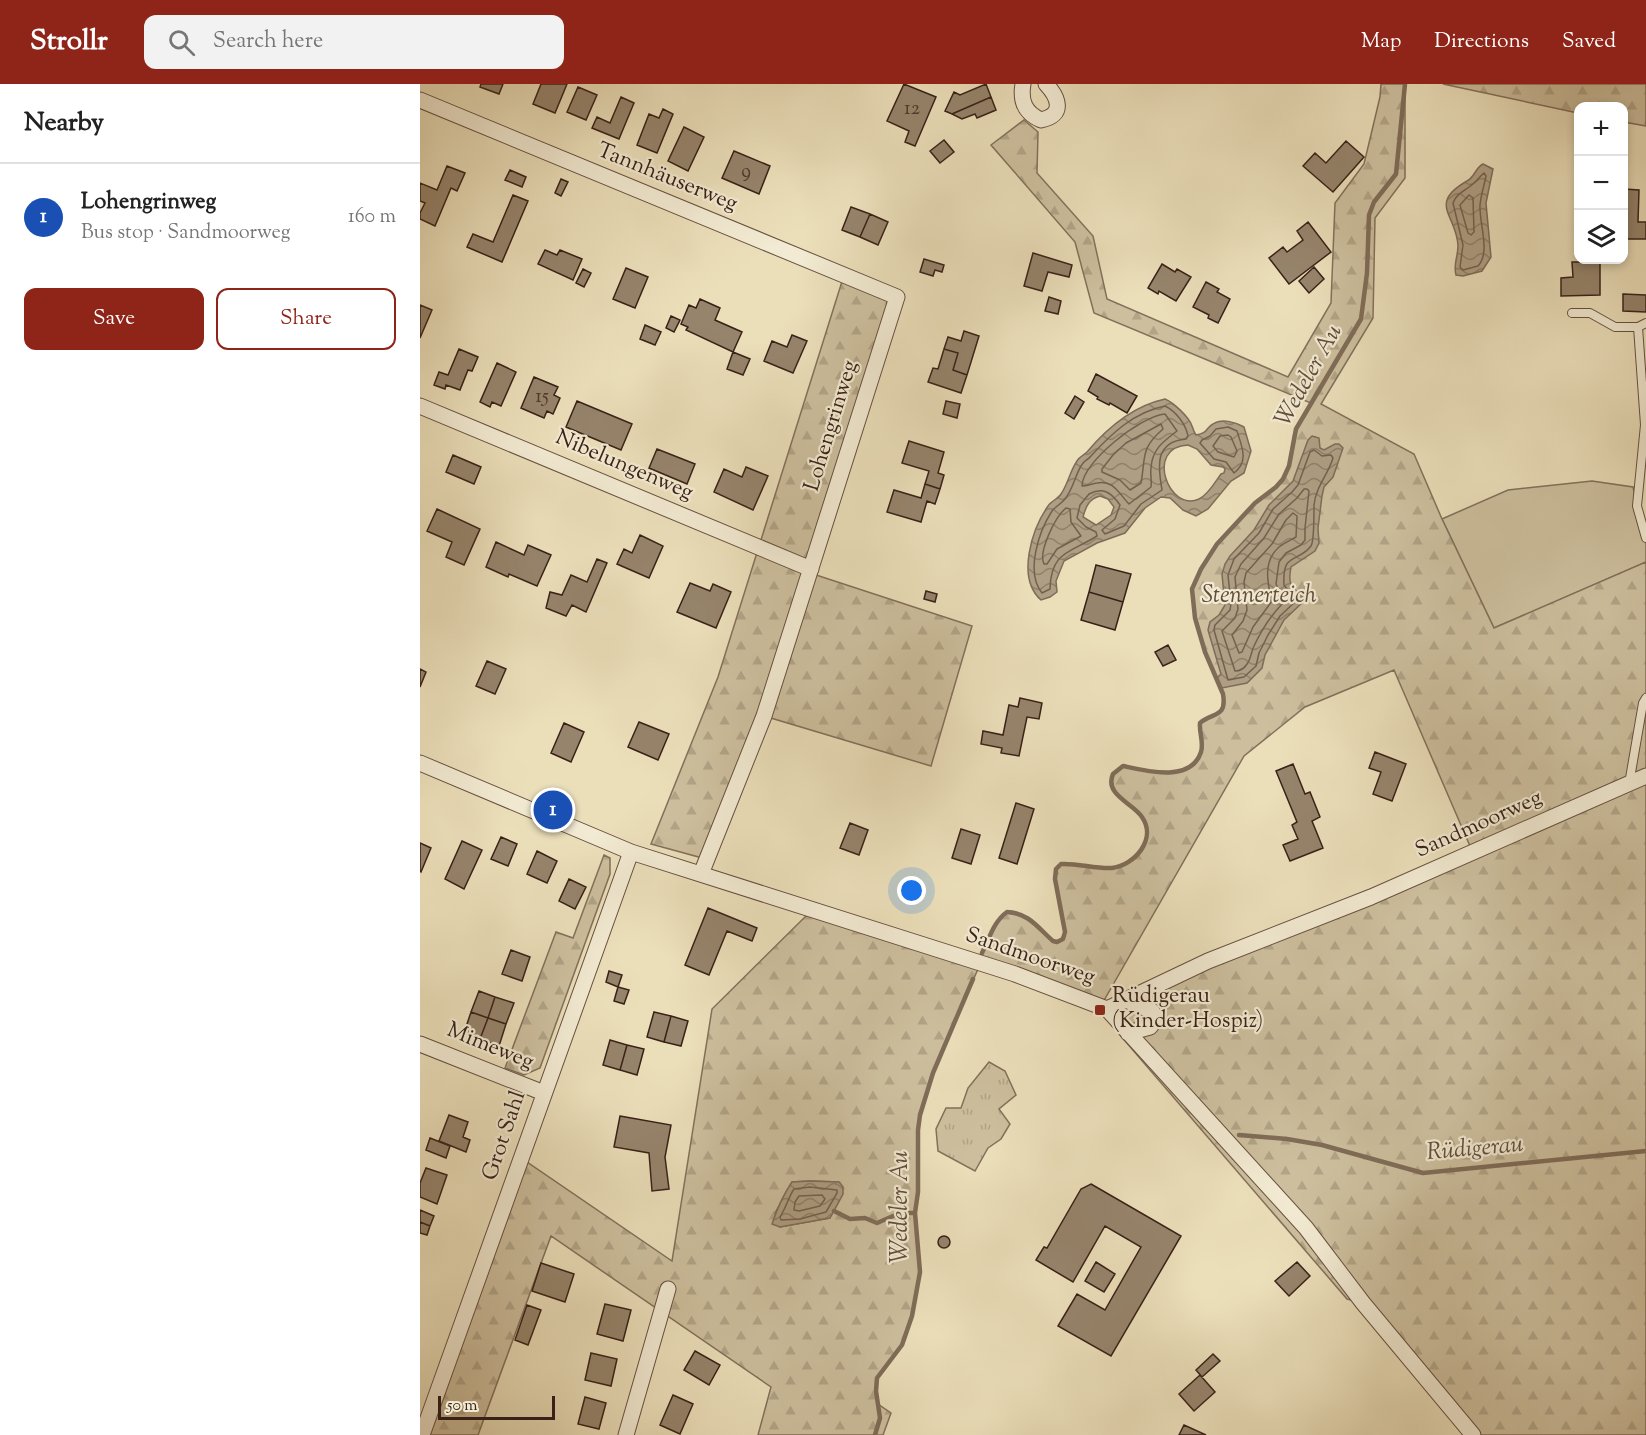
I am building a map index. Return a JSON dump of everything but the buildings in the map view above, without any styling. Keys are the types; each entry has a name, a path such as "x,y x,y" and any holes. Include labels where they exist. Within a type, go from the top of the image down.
{"street":[{"path":"1023,84 1023,102 1029,113 1041,120 1048,119 1058,107 1058,100 1046,84"},
{"name":"Tannhäuserweg","path":"420,100 897,297"},
{"name":"Lohengrinweg","path":"700,874 764,716 897,297"},
{"name":"Nibelungenweg","path":"420,406 812,569"},
{"name":"Sandmoorweg","path":"420,763 631,852 981,963 1107,1009 1208,961 1371,897 1646,776"},
{"name":"Grot Sahl","path":"422,1435 631,852"},
{"path":"1126,1000 1152,1011 1156,1019 1150,1028 1128,1033"},
{"path":"1107,1009 1306,1228 1363,1303 1473,1435"},
{"name":"Mimeweg","path":"420,1044 544,1092"},
{"path":"626,1435 668,1289"}],"lane":[{"path":"1572,313 1590,313 1615,327 1642,325 1645,425 1637,506 1646,538"},
{"path":"1629,784 1643,703 1646,698"}],"green space":[{"path":"1381,84 1405,84 1405,178 1375,218 1373,318 1321,404 1414,454 1494,628 1646,562 1646,1435 1473,1435 1363,1303 1347,1299 1101,1013 981,962 933,1073 920,1115 918,1192 915,1210 920,1272 912,1316 902,1345 877,1378 878,1404 891,1413 883,1435 758,1435 771,1387 551,1236 478,1435 422,1435 521,1158 672,1261 712,1009 816,906 978,956 982,953 993,929 1007,912 1027,918 1053,941 1060,941 1065,932 1055,879 1056,869 1061,864 1106,868 1120,866 1140,852 1147,838 1146,826 1141,817 1116,793 1112,784 1113,774 1123,766 1167,773 1188,768 1196,762 1201,752 1200,723 1221,711 1223,707 1223,694 1205,652 1195,618 1192,589 1201,569 1217,544 1255,503 1283,479 1289,466 1294,433 1311,403 1094,313 1075,242 991,145 1024,120 1038,132 1037,173 1093,236 1107,299 1288,377 1331,303 1335,203 1364,164","holes":["1394,670 1473,853 1102,1004 1244,756 1305,707","792,1182 838,1182 839,1201 829,1218 780,1227 775,1213"]},
{"path":"1443,84 1646,84 1646,126 1628,123 1628,102 1574,102 1574,112"},
{"path":"844,275 897,297 810,573 972,626 931,766 764,716 706,859 651,844 718,677"},
{"path":"1592,481 1633,487 1646,538 1646,562 1494,628 1442,519 1508,490"},
{"path":"604,855 610,858 610,874 540,1068 524,1075 505,1068 556,932 573,938"},
{"path":"989,1062 1005,1071 1016,1095 999,1109 1010,1124 1001,1139 988,1148 975,1171 938,1151 936,1129 946,1108 961,1108 968,1088"}],"water":[{"path":"1483,164 1493,169 1486,203 1491,257 1482,271 1463,276 1456,275 1458,246 1446,204 1455,189 1470,179"},
{"path":"1165,399 1173,404 1188,419 1196,435 1205,432 1220,421 1233,422 1244,427 1251,451 1244,473 1231,481 1208,509 1196,516 1183,510 1170,498 1161,497 1145,508 1125,533 1097,543 1064,561 1056,581 1057,592 1041,600 1033,591 1028,567 1032,540 1042,516 1049,504 1061,494 1079,458 1122,419 1153,402","holes":["1188,445 1197,449 1211,465 1225,469 1205,495 1188,501 1178,497 1171,489 1164,467 1167,456 1175,448","1100,496 1108,499 1114,507 1111,515 1096,525 1083,517 1088,504"]},
{"name":"Stennerteich","path":"1312,436 1319,438 1320,448 1324,450 1335,444 1343,448 1333,477 1324,487 1318,528 1319,543 1315,551 1291,567 1291,584 1302,596 1303,602 1284,620 1265,655 1262,668 1247,683 1222,688 1217,678 1221,674 1208,630 1210,622 1219,615 1225,605 1222,574 1225,564 1254,530 1269,505 1293,481 1308,440"},
{"path":"792,1182 839,1182 843,1187 843,1194 830,1218 780,1227 772,1224 780,1202"}],"waterway":[{"name":"Wedeler Au","path":"982,953 995,925 1007,912 1027,918 1053,941 1063,939 1065,932 1055,879 1056,869 1061,864 1106,868 1121,866 1136,856 1145,842 1146,825 1138,812 1112,788 1113,774 1123,766 1167,773 1188,768 1196,762 1201,752 1200,723 1221,711 1223,707 1223,694 1205,652 1195,618 1192,589 1201,569 1217,544 1255,503 1283,479 1289,466 1296,429 1361,319 1367,273 1369,215 1374,202 1396,174 1405,84"},
{"name":"Wedeler Au","path":"875,1435 880,1418 876,1391 877,1378 902,1345 912,1316 920,1272 915,1213 918,1192 920,1115 933,1073 973,979"},
{"name":"Rüdigerau","path":"1239,1135 1322,1145 1423,1173 1646,1151"},
{"path":"834,1211 850,1219 865,1218 877,1223 900,1213 915,1213"}],"place":[{"name":"Lohengrinweg","path":"553,810"},
{"name":"Rüdigerau (Kinder-Hospiz)","path":"1100,1010"}]}
